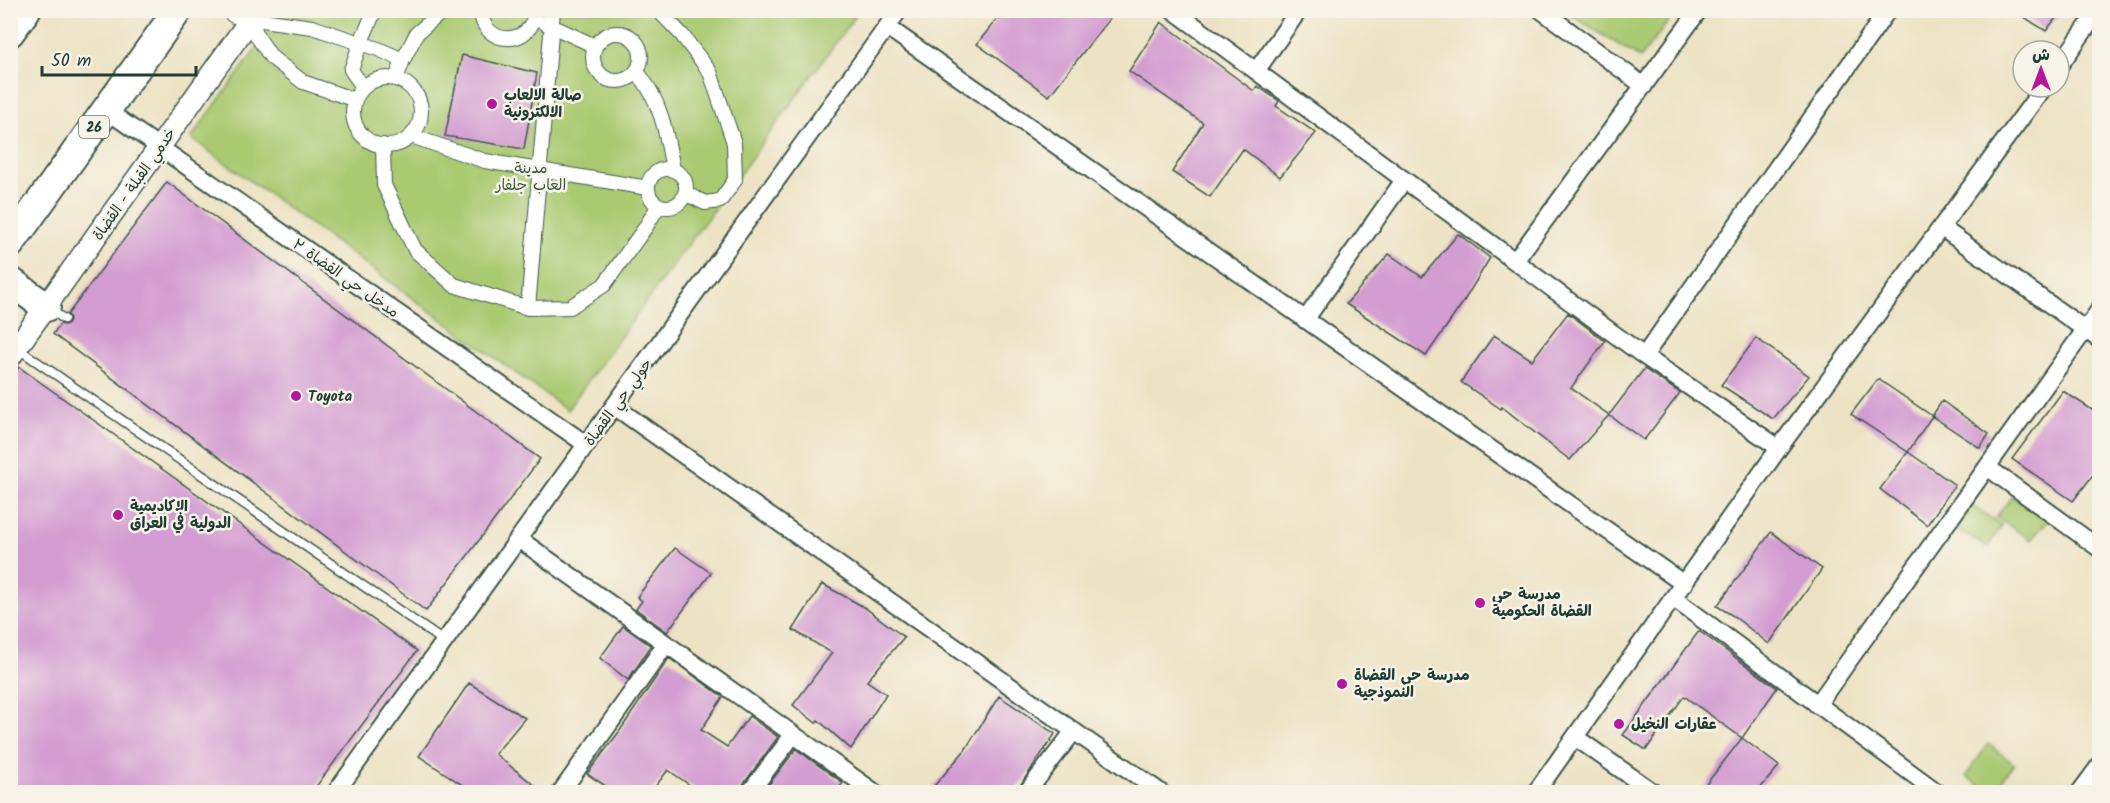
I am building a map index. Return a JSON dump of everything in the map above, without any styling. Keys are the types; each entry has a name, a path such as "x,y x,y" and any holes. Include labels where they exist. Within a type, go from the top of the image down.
{"highway":[{"path":"10,32 26,10"},
{"name":"26","path":"10,244 178,10"},
{"path":"10,280 55,313"}],"street":[{"path":"363,87 351,70 375,10"},
{"path":"396,79 417,33 444,10"},
{"path":"481,10 481,17 486,28 496,36 507,39 520,37 529,29 535,15 552,26 595,46"},
{"path":"528,308 553,10"},
{"path":"658,10 682,35 710,72 734,143 735,180 720,201 705,203 685,193"},
{"name":"حولي حي القضاة","path":"336,792 899,10"},
{"path":"1173,10 1644,356 1779,448"},
{"path":"1256,71 1299,10"},
{"path":"1540,10 1644,86"},
{"path":"1515,261 1699,10"},
{"path":"1644,356 1888,10"},
{"path":"2071,49 2099,10"},
{"path":"228,11 234,16 254,15 312,27 403,60"},
{"path":"254,15 257,36 271,57 303,82 355,100"},
{"name":"خدمي القبلة - القضاة","path":"14,352 55,313 159,148 254,15"},
{"path":"887,27 1684,584"},
{"path":"616,32 630,35 639,45 642,59 637,72 628,79 615,82 604,78 596,69 592,57 595,46 603,37 616,32"},
{"path":"637,72 645,81 665,124 673,170"},
{"path":"384,78 396,79 407,84 415,92 420,103 421,115 418,127 411,136 393,145 383,145 372,142 362,134 355,124 353,112 355,100 363,87 384,78"},
{"path":"1536,792 1779,448 2035,99"},
{"name":"مدخل حي القضاة ٣","path":"106,110 587,445"},
{"path":"411,136 485,161 648,188"},
{"path":"383,145 384,185 415,250 454,285 528,308 570,307 604,285 659,205"},
{"path":"664,169 673,170 681,175 685,183 685,193 679,202 669,207 659,205 651,198 648,188 650,179 656,172 664,169"},
{"path":"1305,320 1404,180"},
{"path":"1942,228 2100,340"},
{"path":"1817,705 2100,309"},
{"path":"614,406 1160,792"},
{"path":"1987,467 2100,549"},
{"path":"519,539 874,792"},
{"path":"1673,598 1936,792"},
{"path":"561,792 666,644"},
{"path":"1028,792 1074,731"},
{"path":"750,792 793,735"},
{"path":"1575,737 1653,792"},
{"path":"2080,792 2100,765"}],"lane":[{"path":"14,352 445,642"}],"green space":[{"path":"1677,10 1640,58 1564,11"},
{"name":"مدينة العاب جلفار","path":"284,11 859,11 567,410 191,138"},
{"path":"2012,496 2049,519 2031,540 1996,517"},
{"path":"1971,505 2002,525 1988,547 1956,530"},
{"path":"1988,744 2014,764 1994,792 1990,792 1966,776"}],"building":[{"path":"1116,10 1049,96 977,44 1003,11"},
{"path":"2013,10 2062,10 2046,31"},
{"path":"1161,22 1254,91 1257,86 1279,101 1276,106 1316,133 1280,177 1243,149 1210,197 1172,172 1203,123 1129,71"},
{"name":"صالة الالعاب الالكترونية","path":"462,55 537,73 524,149 445,136"},
{"name":"Toyota","path":"167,182 540,459 426,611 53,334 60,324 69,323 68,314"},
{"path":"1458,234 1490,258 1426,356 1346,304 1389,254 1422,277"},
{"path":"1568,313 1605,341 1571,388 1609,415 1570,460 1502,407 1501,409 1461,382 1494,335 1532,360"},
{"path":"1756,338 1809,376 1773,419 1721,385"},
{"name":"الاكاديمية الدولية في العراق","path":"19,367 417,651 312,792 10,792 10,379"},
{"path":"1644,369 1680,393 1644,440 1609,415"},
{"path":"1878,379 1932,416 1908,452 1851,414"},
{"path":"2063,391 2100,415 2100,466 2073,501 2012,459"},
{"path":"1942,401 1989,434 1980,448 1932,416"},
{"path":"1908,452 1955,485 1927,525 1880,489"},
{"path":"1771,532 1822,569 1769,644 1717,606"},
{"path":"675,548 711,573 667,632 636,609 642,601 637,597"},
{"path":"822,584 864,607 904,637 867,681 886,694 851,749 818,720 816,723 793,705 832,653 793,630"},
{"path":"623,626 651,646 628,680 600,658"},
{"path":"1699,631 1777,688 1742,738 1684,696 1646,750 1623,735"},
{"path":"669,658 723,697 701,730 727,747 749,716 778,737 740,792 700,792 668,770 651,792 615,792 587,774 619,732"},
{"path":"469,683 525,718 495,754 543,792 473,792 419,756"},
{"path":"999,696 1055,734 1017,790 1015,792 929,792 965,750"},
{"path":"1742,738 1779,766 1757,792 1700,792"},
{"path":"796,749 843,783 836,792 763,792"}],"place":[{"name":"صالة الالعاب الالكترونية","path":"492,104"},
{"name":"Toyota","path":"296,396"},
{"name":"الاكاديمية الدولية في العراق","path":"118,515"},
{"name":"مدرسة حي القضاة الحكومية","path":"1480,603"},
{"name":"مدرسة حي القضاة النموذجية","path":"1342,684"},
{"name":"عقارات النخيل","path":"1619,724"}]}
